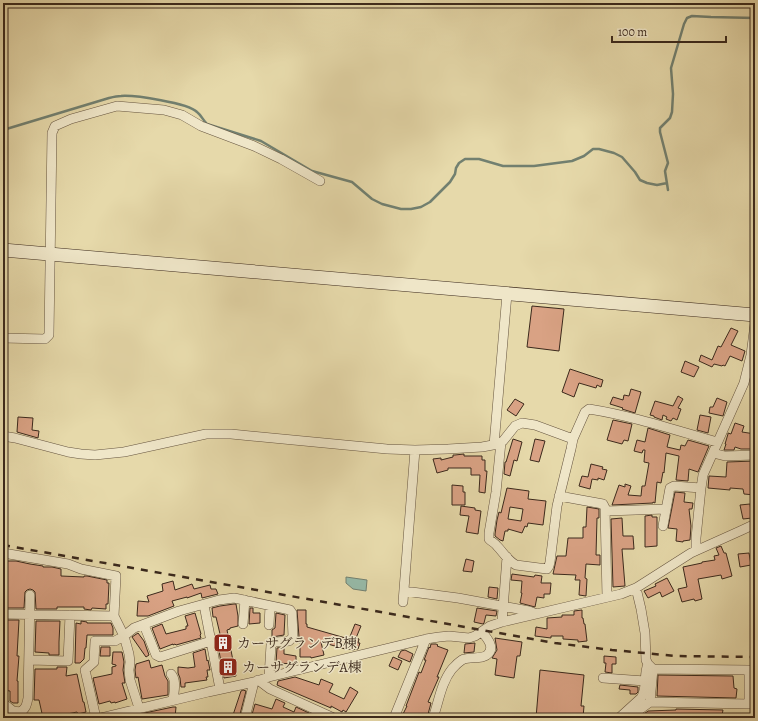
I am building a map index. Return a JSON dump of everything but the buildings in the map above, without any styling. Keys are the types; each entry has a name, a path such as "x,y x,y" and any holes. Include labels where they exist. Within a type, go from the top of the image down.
{"street":[{"path":"3,338 45,339 49,334 52,133 55,126 71,119 117,106 164,110 182,115 202,126 254,146 320,181"},
{"path":"3,250 755,315"},
{"path":"507,294 497,485 489,539 497,545 506,557 513,563 516,565 547,569 549,566 559,496 571,449 572,439 585,412 589,409 637,419 718,442"},
{"path":"696,550 703,475 744,383 755,324"},
{"path":"3,436 68,452 95,455 124,452 206,434 231,434 355,446 415,450 474,447 498,443 515,426 522,423 535,425 572,439"},
{"path":"403,602 415,450"},
{"path":"713,453 725,456 755,455"},
{"path":"663,526 670,488 674,486 701,488"},
{"path":"559,496 602,504 605,508 607,597"},
{"path":"606,512 666,509"},
{"path":"100,718 426,639 449,636 469,638 476,636 490,626 502,622 621,594 636,588 696,550 755,524"},
{"path":"3,553 68,564 81,569 116,576 114,616 124,636 129,654 130,680 139,708"},
{"path":"502,622 506,557"},
{"path":"636,588 645,634 646,660 650,666 650,702"},
{"path":"404,591 458,598 529,611 533,612 534,614"},
{"path":"3,703 13,711 20,712 23,715 28,698 30,595"},
{"path":"96,718 85,670 94,662 95,641 115,641 134,628 144,624 179,611 219,600 234,598 290,610 292,616 292,637 289,641 275,642 271,646 269,677"},
{"path":"244,624 245,600"},
{"path":"204,605 220,689"},
{"path":"269,625 270,606"},
{"path":"3,614 114,616"},
{"path":"29,660 68,661 70,615"},
{"path":"144,624 156,655 160,657 211,641"},
{"path":"433,718 447,675 457,663 468,659 485,656 490,652 491,648 489,641 482,632"},
{"path":"394,718 426,639"},
{"path":"619,718 641,698 644,693 646,668 650,666 752,670 752,705 650,702 628,718"},
{"path":"171,674 174,680 173,700"},
{"path":"603,678 645,681"},
{"path":"256,681 314,714 334,718"},
{"path":"245,718 256,681"}],"shaded area":[{"path":"346,577 367,580 366,591 353,589 346,583"}],"waterway":[{"path":"668,190 665,171 668,163 660,128 670,118 672,112 673,94 671,68 687,18 692,16 755,18"},
{"path":"3,130 109,98 128,96 161,100 192,109 198,113 207,124 261,141 312,171 352,182 372,199 382,204 401,209 421,207 430,202 450,182 459,163 465,159 479,159 503,166 534,166 572,161 584,156 593,149 599,149 622,157 640,180 657,185 667,183"}],"railway":[{"path":"3,545 555,643 676,656 755,657"}],"place":[{"name":"カーサグランデB棟","path":"223,643"},
{"name":"カーサグランデA棟","path":"228,667"}]}
